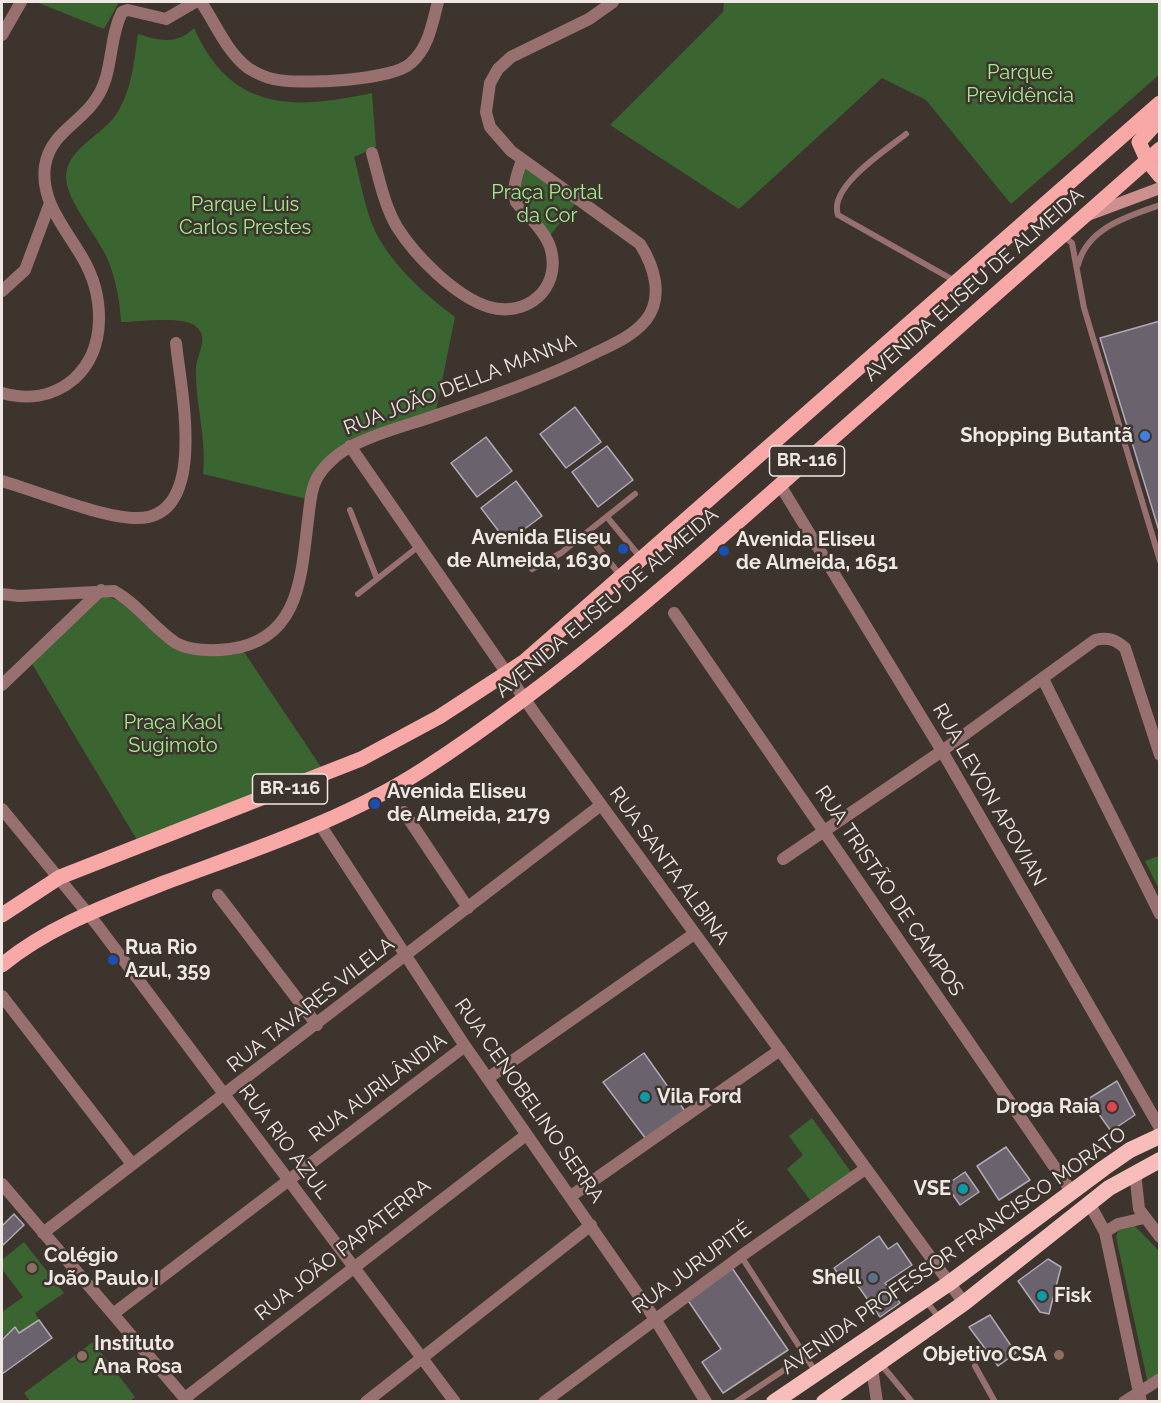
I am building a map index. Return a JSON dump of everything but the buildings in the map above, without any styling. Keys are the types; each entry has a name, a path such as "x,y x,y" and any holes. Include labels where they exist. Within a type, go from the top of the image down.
{"highway":[{"name":"AVENIDA PROFESSOR FRANCISCO MORATO","path":"774,1401 948,1284 1071,1191 1130,1150 1160,1137"},
{"name":"AVENIDA PROFESSOR FRANCISCO MORATO","path":"824,1401 964,1303 1089,1203 1135,1172 1160,1160"}],"main road":[{"name":"AVENIDA ELISEU DE ALMEIDA","path":"2,915 60,878 353,763 439,717 525,661 1160,103"},
{"path":"1160,119 1139,142 1147,160 1160,176"},
{"name":"AVENIDA ELISEU DE ALMEIDA","path":"2,965 37,940 105,906 319,823 419,772 524,700 659,591 1160,149"},
{"path":"1084,217 1160,188"}],"street":[{"path":"2,35 21,2"},
{"path":"2,393 28,397 58,391 81,372 96,345 99,329 94,285 84,259 50,203 45,179 49,152 55,139 88,109 102,88 122,12 128,10 166,19 195,2"},
{"path":"201,2 239,60 261,76 285,81 343,80 396,73 410,65 425,44 438,2"},
{"name":"RUA JOÃO DELLA MANNA","path":"2,594 19,596 114,591 126,597 177,643 189,647 224,650 245,647 266,638 282,622 294,599 303,573 311,494 316,479 324,467 350,446 502,393 578,362 627,336 646,319 653,302 656,277 650,260 640,244 522,160 497,138 490,127 486,101 490,83 498,69 511,57 590,19 613,2"},
{"path":"372,153 387,207 412,248 461,294 488,307 506,310 520,309 541,296 550,280 553,266 547,241 516,202 515,182 522,160"},
{"path":"2,291 26,270 50,203"},
{"path":"2,481 121,517 148,518 160,513 178,492 186,459 176,343"},
{"name":"RUA SANTA ALBINA","path":"350,446 524,700 964,1303"},
{"name":"RUA LEVON APOVIAN","path":"780,484 942,751 1160,1128"},
{"path":"2,685 101,590"},
{"name":"RUA TRISTÃO DE CAMPOS","path":"674,613 1071,1191"},
{"path":"783,859 942,751 1095,640 1105,637 1116,640 1125,648 1160,755"},
{"path":"1043,679 1160,914"},
{"name":"RUA TAVARES VILELA","path":"43,1233 225,1096 601,805"},
{"name":"RUA RIO AZUL","path":"2,809 60,878 455,1401"},
{"path":"404,812 468,908"},
{"name":"RUA CENOBELINO SERRA","path":"319,823 465,1046 655,1319 706,1401"},
{"path":"218,895 317,1025"},
{"path":"488,1078 694,934"},
{"path":"2,996 132,1164"},
{"name":"RUA AURILÂNDIA","path":"113,1314 465,1046"},
{"path":"571,1196 780,1050"},
{"name":"RUA JOÃO PAPATERRA","path":"186,1400 354,1265 526,1135"},
{"name":"RUA JURUPITÉ","path":"544,1401 741,1256 865,1169"},
{"path":"1135,1172 1137,1200 1144,1218 1160,1237"},
{"path":"2,1184 186,1400"},
{"path":"1089,1203 1105,1232 1140,1396"},
{"path":"1105,1232 1118,1224 1144,1218"},
{"path":"366,1401 591,1225"},
{"path":"876,1365 877,1401"},
{"path":"1124,1401 1140,1396 1160,1379"}],"lane":[{"path":"906,134 850,180 837,202 836,210 838,215 957,282"},
{"path":"1077,271 1080,257 1104,229 1123,218 1160,205"},
{"path":"1062,236 1072,243 1084,308 1160,561"},
{"path":"532,569 561,553 635,495"},
{"path":"350,510 377,579"},
{"path":"607,517 642,559"},
{"path":"587,534 621,577"},
{"path":"358,594 419,546"},
{"path":"741,1256 817,1374"},
{"path":"924,1299 940,1319"},
{"path":"736,1401 805,1356"},
{"path":"876,1365 912,1401"},
{"path":"975,1366 995,1401"}],"green space":[{"path":"36,2 119,2 104,29"},
{"name":"Parque Previdência","path":"724,2 1159,2 1159,75 1011,204 926,100 882,78 739,209 610,125 723,12"},
{"name":"Parque Luis Carlos Prestes","path":"194,28 209,56 226,76 246,90 267,98 291,102 316,102 372,93 376,147 354,157 372,224 397,264 431,298 455,317 435,416 382,434 324,467 311,500 203,474 204,461 196,368 202,345 202,334 199,329 188,322 159,320 121,322 117,291 108,260 76,207 67,185 68,165 73,156 111,121 122,104 132,75 138,34 168,40 181,37"},
{"name":"Praça Portal da Cor","path":"526,163 578,200 548,238 518,201 519,176"},
{"name":"Praça Kaol Sugimoto","path":"100,594 122,602 181,650 242,649 321,767 137,840 31,662"},
{"path":"1160,856 1159,889 1145,861"},
{"path":"812,1118 851,1172 810,1200 787,1169 803,1155 789,1136"},
{"path":"1132,1223 1159,1251 1159,1381 1149,1388 1116,1237 1121,1224"},
{"path":"24,1242 64,1293 35,1313 39,1320 19,1333 15,1327 4,1337 2,1312 23,1297 2,1269 2,1260"},
{"path":"93,1342 135,1397 129,1402 30,1401 24,1393"}],"place":[{"name":"Shopping Butantã","path":"1145,436"},
{"name":"Avenida Eliseu de Almeida, 1630","path":"623,549"},
{"name":"Avenida Eliseu de Almeida, 1651","path":"724,551"},
{"name":"Avenida Eliseu de Almeida, 2179","path":"375,804"},
{"name":"Rua Rio Azul, 359","path":"113,960"},
{"name":"Vila Ford","path":"645,1097"},
{"name":"Droga Raia","path":"1112,1107"},
{"name":"VSE","path":"963,1189"},
{"name":"Colégio João Paulo I","path":"32,1268"},
{"name":"Shell","path":"873,1278"},
{"name":"Fisk","path":"1042,1296"},
{"name":"Objetivo CSA","path":"1059,1355"},
{"name":"Instituto Ana Rosa","path":"82,1356"}]}
